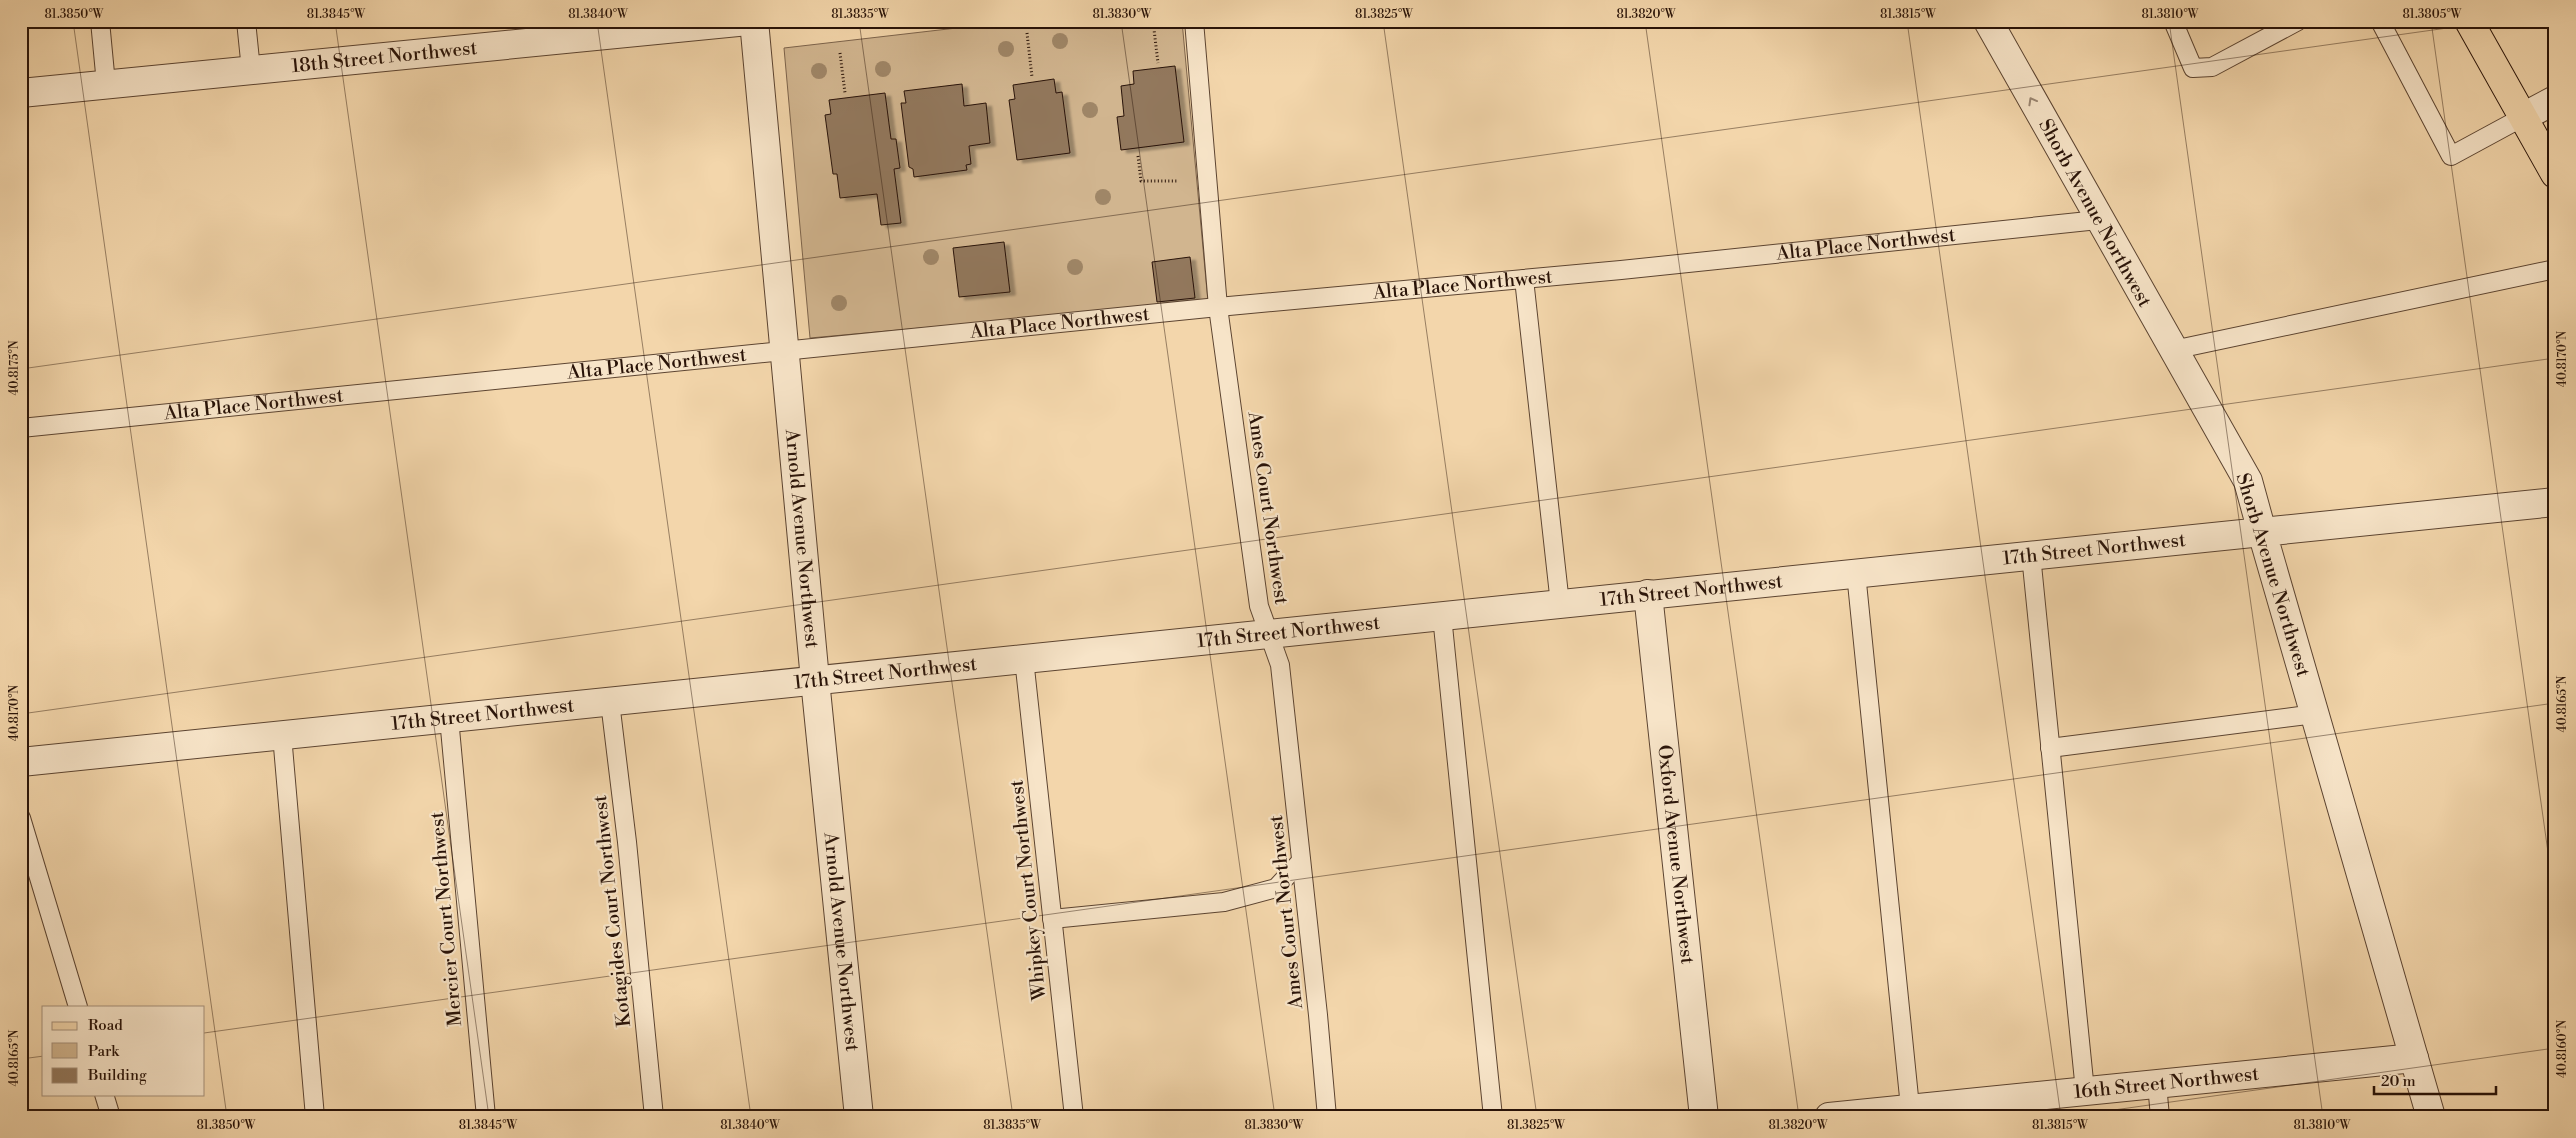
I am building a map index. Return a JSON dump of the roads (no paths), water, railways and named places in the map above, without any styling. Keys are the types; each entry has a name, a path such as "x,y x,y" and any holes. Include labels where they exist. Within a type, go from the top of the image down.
{"main road":[{"path":"2469,21 2555,174"}],"street":[{"name":"18th Street Northwest","path":"21,92 748,21"},
{"name":"Arnold Avenue Northwest","path":"754,21 815,680 859,1117"},
{"name":"Shorb Avenue Northwest","path":"1988,21 2098,220 2248,481 2431,1117"},
{"path":"2524,117 2555,100"},
{"name":"17th Street Northwest","path":"21,762 2555,502"},
{"name":"Oxford Avenue Northwest","path":"1648,594 1704,1117"},
{"name":"16th Street Northwest","path":"1829,1117 1911,1113 2085,1091 2414,1058"}],"lane":[{"path":"100,21 106,84"},
{"path":"246,21 251,70"},
{"name":"Ames Court Northwest","path":"1194,21 1218,307 1259,606 1280,666 1327,1117"},
{"path":"2173,21 2193,68 2212,67 2284,24"},
{"path":"2380,21 2451,156 2524,117"},
{"name":"Alta Place Northwest","path":"21,428 1218,307 1524,279 2098,220"},
{"path":"2173,350 2555,270"},
{"path":"1524,279 1560,604"},
{"path":"2031,555 2085,1091"},
{"path":"1856,573 1911,1113"},
{"path":"1442,616 1493,1117"},
{"name":"Whipkey Court Northwest","path":"1024,659 1074,1117"},
{"name":"Kotagides Court Northwest","path":"610,702 627,842 654,1117"},
{"path":"2050,748 2315,714"},
{"name":"Mercier Court Northwest","path":"449,718 486,1117"},
{"path":"282,735 315,1117"},
{"path":"21,818 78,1006"},
{"path":"1052,919 1224,902 1276,888 1301,861"},
{"path":"2157,1084 2160,1117"},
{"path":"105,1096 111,1117"}]}
